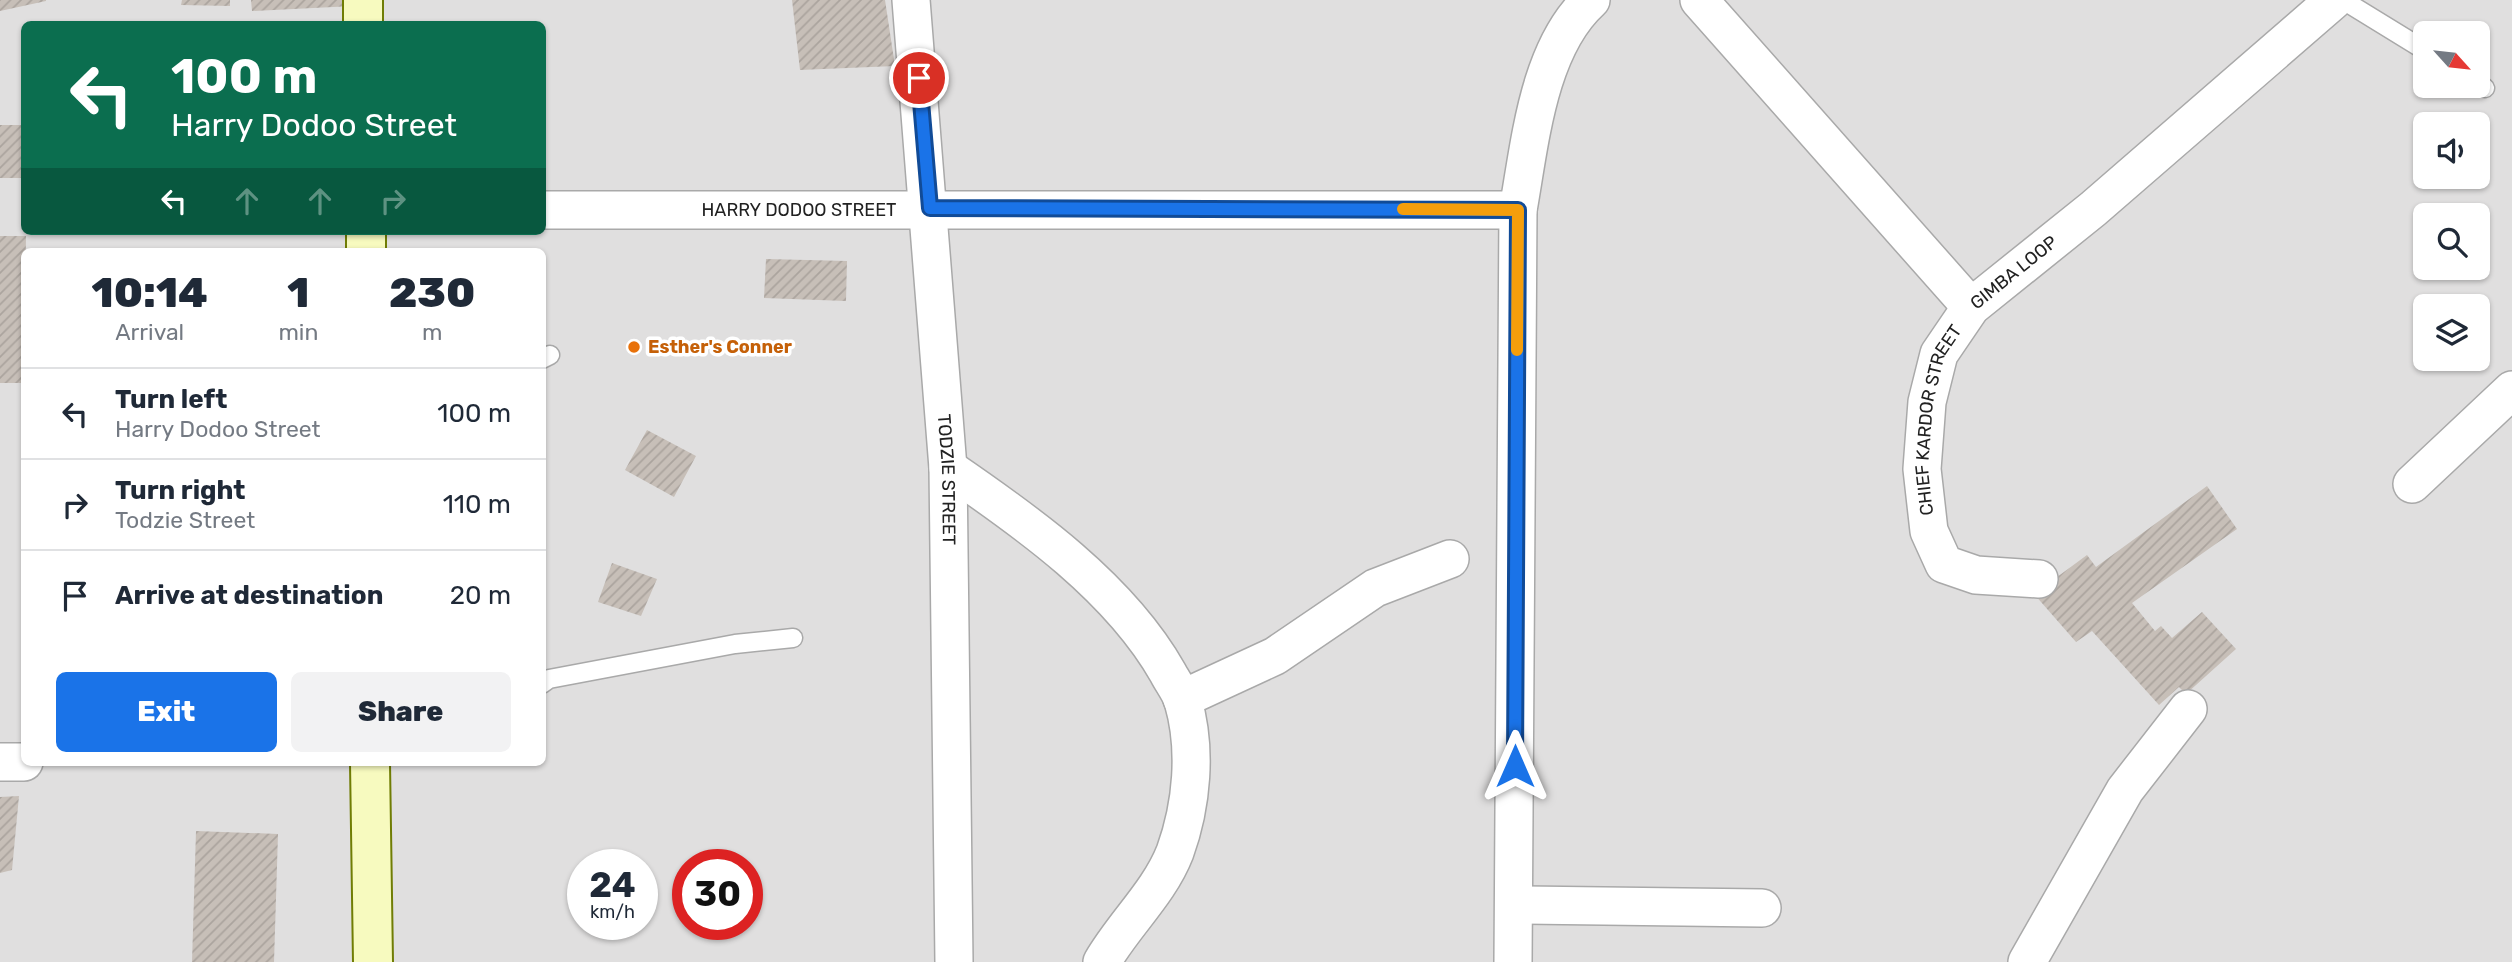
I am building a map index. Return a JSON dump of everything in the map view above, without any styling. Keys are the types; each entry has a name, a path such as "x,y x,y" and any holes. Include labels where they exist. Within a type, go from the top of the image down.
{"street":[{"path":"363,0 363,21"},
{"name":"TODZIE STREET","path":"912,0 948,468 954,962"},
{"path":"1513,962 1518,210 1539,93 1573,16 1591,0"},
{"name":"GIMBA LOOP","path":"1699,0 1971,307 2093,209 2334,0"},
{"name":"HARRY DODOO STREET","path":"546,210 1518,210"},
{"name":"CHIEF KARDOR STREET","path":"1971,307 1939,354 1927,402 1922,469 1930,531 1944,564 1976,575 2039,579"},
{"path":"2412,484 2512,390"},
{"path":"948,468 1020,517 1115,603 1158,655 1182,699 1189,742 1189,807 1174,854 1158,885 1102,962"},
{"path":"1182,699 1275,656 1376,589 1450,559"},
{"path":"2027,962 2125,790 2188,709"},
{"path":"0,762 21,762"},
{"path":"370,766 373,962"},
{"path":"1515,905 1762,908"}],"lane":[{"path":"2343,0 2413,43"},
{"path":"546,681 667,655 793,638"}],"shaded area":[{"path":"0,0 2512,0 2512,962 0,962"}],"building":[{"path":"0,0 46,0 46,1 0,11"},
{"path":"182,0 230,0 230,6 181,5"},
{"path":"251,0 352,0 353,6 252,11"},
{"path":"792,0 885,0 895,66 800,70"},
{"path":"0,125 21,125 21,178 0,178"},
{"path":"0,236 26,236 26,248 21,248 21,383 0,383"},
{"path":"766,259 847,261 846,301 764,298"},
{"path":"647,430 696,456 674,497 625,470"},
{"path":"2207,486 2237,529 2132,603 2155,631 2161,626 2172,638 2202,612 2236,649 2186,694 2179,687 2159,705 2092,631 2076,642 2034,594 2087,555 2096,567"},
{"path":"612,563 657,579 641,616 598,602"},
{"path":"19,796 12,870 0,873 0,797"},
{"path":"196,831 278,834 274,962 192,962"}],"slow traffic":[{"path":"1403,209 1518,210 1517,350"}],"place":[{"name":"Esther's Conner","path":"634,347"}],"route":[{"path":"919,78 930,208 1518,210 1515,766"}]}
